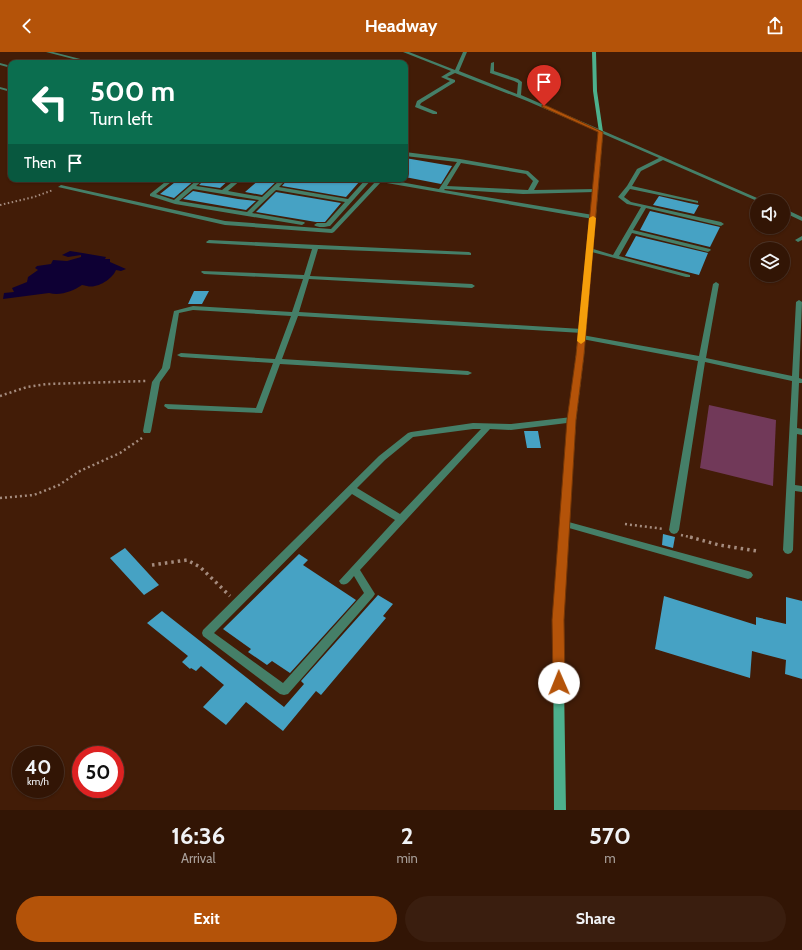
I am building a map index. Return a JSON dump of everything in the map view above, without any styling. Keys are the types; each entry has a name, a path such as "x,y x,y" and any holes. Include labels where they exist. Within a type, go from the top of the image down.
{"main road":[{"path":"560,810 558,620 572,420 582,334 601,132 595,91 594,52"}],"street":[{"path":"48,52 81,60"},
{"path":"405,52 519,96 750,196"},
{"path":"424,59 426,52"},
{"path":"435,113 417,106 419,102 453,81 443,77 458,70 465,52"},
{"path":"493,63 492,72 516,80 520,83 519,96"},
{"path":"408,154 460,161 528,173 536,181 530,192"},
{"path":"662,159 639,170 621,197 629,203 721,224"},
{"path":"443,189 460,161"},
{"path":"168,182 152,195 175,202 322,226 328,225 366,182"},
{"path":"175,202 198,182"},
{"path":"224,192 236,182"},
{"path":"248,214 281,182"},
{"path":"61,188 226,223 332,231 378,182"},
{"path":"394,182 443,189 593,217"},
{"path":"192,187 263,199"},
{"path":"629,187 696,202"},
{"path":"275,188 349,201"},
{"path":"443,189 530,192 595,190"},
{"path":"615,257 644,206"},
{"path":"790,213 802,219"},
{"path":"630,231 708,250"},
{"path":"209,242 469,254"},
{"path":"168,406 259,411 295,314 316,247"},
{"path":"590,250 688,276"},
{"path":"204,272 472,286"},
{"path":"674,530 716,284"},
{"path":"788,550 793,430 798,381 799,302"},
{"path":"147,431 156,382 166,368 176,312 193,308 582,334 798,381"},
{"path":"181,355 468,373"},
{"path":"355,569 370,594 284,690 208,633 382,458 411,435 473,426 511,427 572,420"},
{"path":"344,581 487,427"},
{"path":"793,430 802,432"},
{"path":"790,486 802,489"},
{"path":"351,489 401,519"},
{"path":"565,524 748,575"}],"path":[{"path":"0,205 34,197 61,188"},
{"path":"0,396 26,387 47,384 144,381 161,374"},
{"path":"0,498 34,495 59,485 80,472 120,453 140,440 147,431"},
{"path":"624,524 674,530 683,536 719,545 756,551"},
{"path":"152,565 187,560 200,567 237,603"}],"shaded area":[{"path":"70,251 106,257 105,259 110,259 110,262 126,269 121,271 116,270 112,276 96,286 91,287 82,285 71,291 62,293 49,293 3,299 4,293 14,292 12,288 27,282 28,277 38,270 35,268 37,266 51,264 53,260 67,261 81,257 81,255 68,257 62,255"},
{"path":"709,405 776,420 773,486 700,468"}],"building":[{"path":"408,159 452,166 441,184 408,178"},
{"path":"175,182 193,182 174,198 160,194"},
{"path":"202,182 227,182 220,188 199,185"},
{"path":"257,182 276,182 262,195 245,192"},
{"path":"285,182 359,182 346,197 282,186"},
{"path":"193,191 256,201 246,210 183,199"},
{"path":"276,192 341,203 325,222 316,222 256,212"},
{"path":"659,196 699,205 694,214 653,205"},
{"path":"650,211 720,227 710,247 640,230"},
{"path":"636,236 708,253 699,275 625,256"},
{"path":"194,291 209,291 202,304 188,304"},
{"path":"524,431 538,431 541,448 527,448"},
{"path":"663,534 675,537 673,548 662,545"},
{"path":"125,548 159,585 144,595 110,558"},
{"path":"299,554 308,560 303,565 356,600 290,673 272,661 267,665 248,652 251,649 223,629"},
{"path":"378,595 393,604 383,616 386,618 321,695 316,691 283,731 246,702 226,725 203,707 224,685 201,666 196,671 191,668 190,669 182,662 188,656 147,623 162,611 284,707 304,684 301,681"},
{"path":"664,596 756,625 756,617 786,624 786,597 802,601 802,679 785,674 786,660 752,651 750,678 655,649"}],"slow traffic":[{"path":"581,341 593,218"}],"route":[{"path":"544,106 601,132 580,355 572,420 558,620 559,683"}]}
